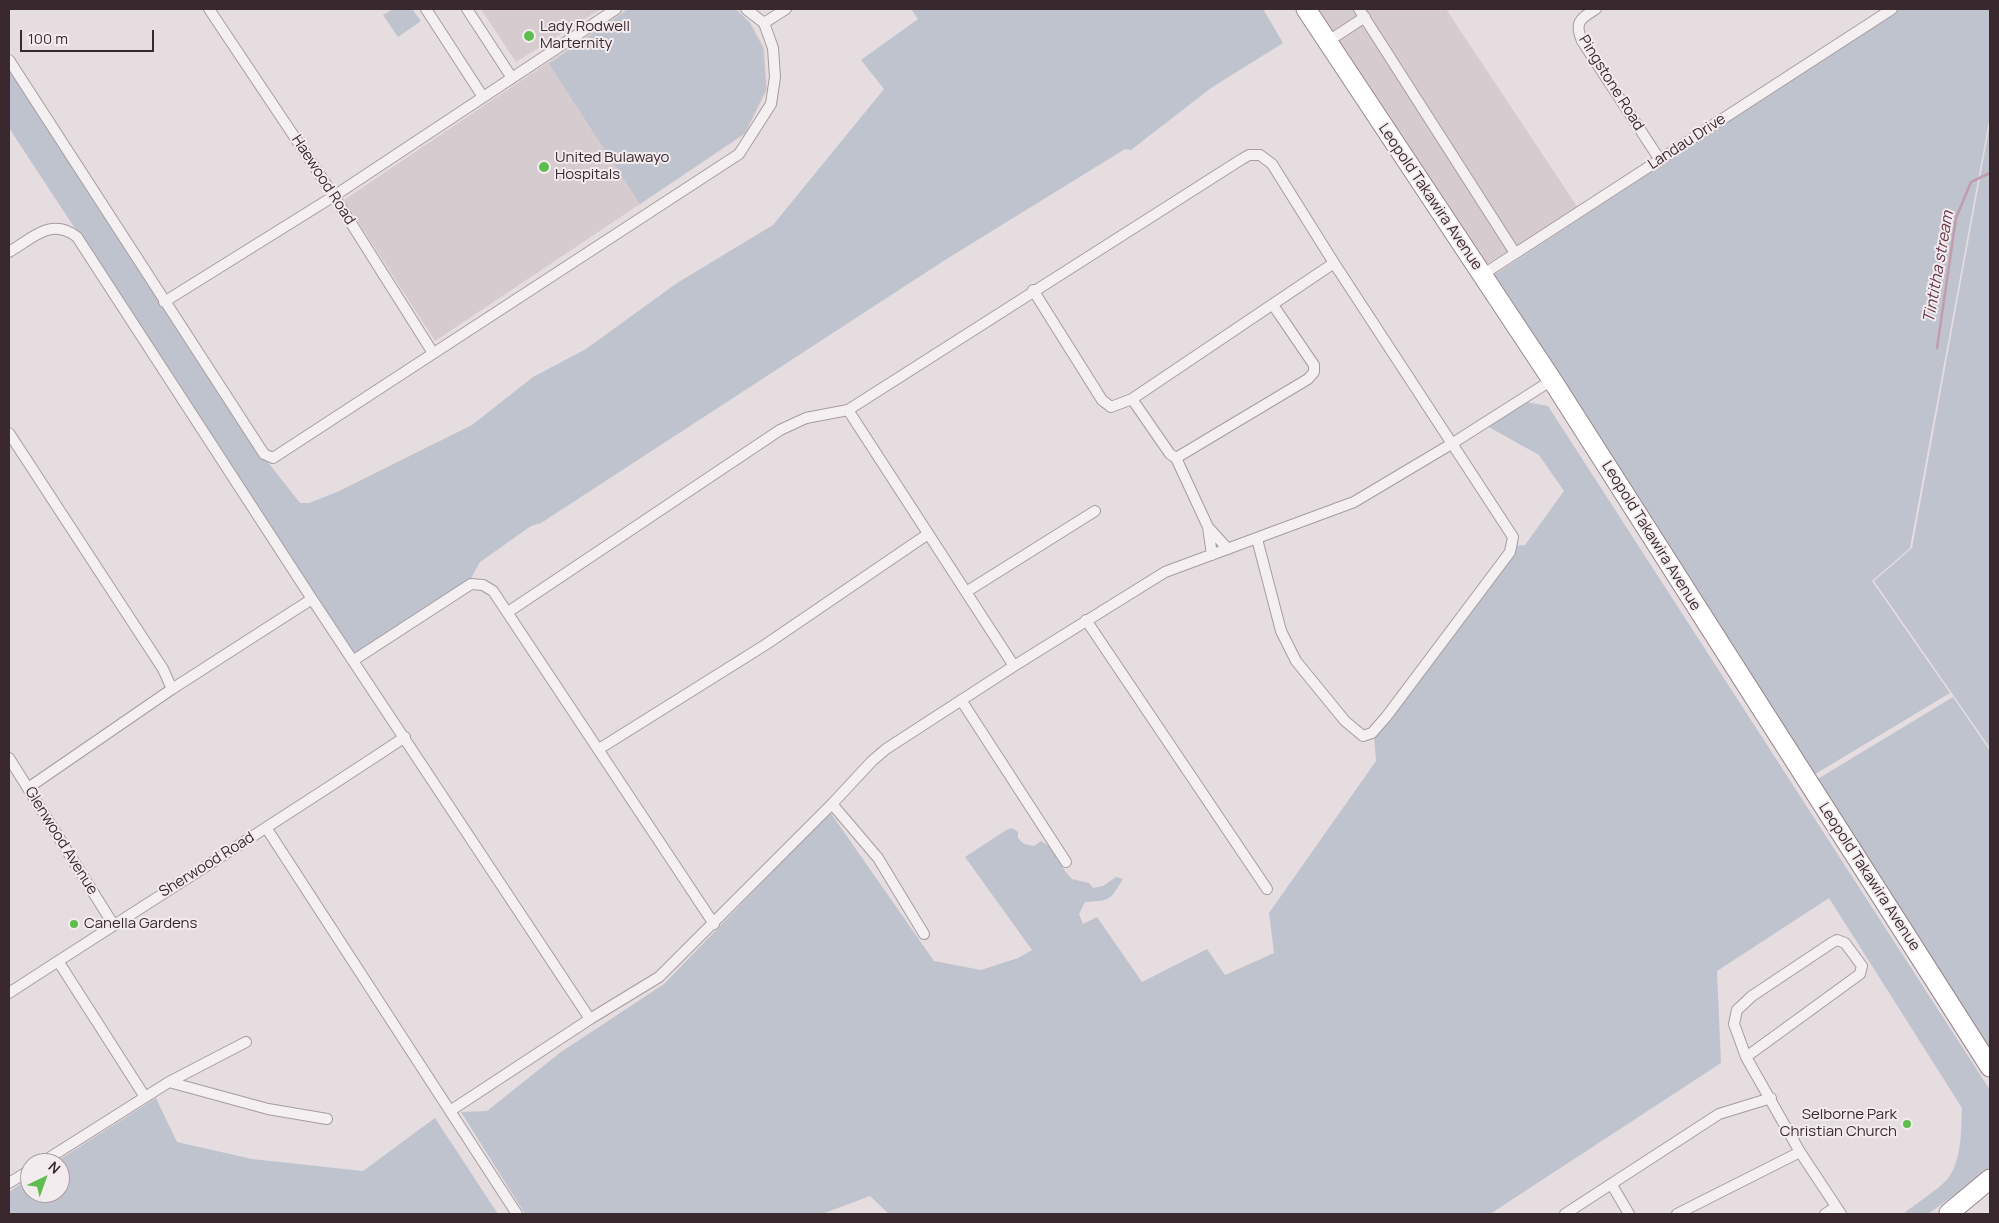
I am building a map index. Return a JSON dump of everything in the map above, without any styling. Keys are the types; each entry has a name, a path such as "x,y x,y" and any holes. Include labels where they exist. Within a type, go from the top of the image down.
{"highway":[{"name":"Leopold Takawira Avenue","path":"1306,9 1552,380 1989,1066"},
{"path":"1949,1213 1990,1178"}],"street":[{"name":"Haewood Road","path":"209,9 334,196 433,353"},
{"path":"426,9 483,97"},
{"path":"467,9 512,78"},
{"path":"164,302 334,196 616,9"},
{"path":"9,60 164,302 268,458 278,456 739,154 771,104 775,78 773,48 764,23 746,9"},
{"path":"764,23 786,9"},
{"name":"Pingstone Road","path":"1596,9 1579,22 1577,27 1582,41 1660,160"},
{"name":"Landau Drive","path":"1482,275 1892,9"},
{"path":"1328,42 1362,13 1515,253"},
{"path":"508,612 780,430 806,418 848,410 1033,290 1249,155 1260,154 1272,164 1334,263 1513,537 1512,547 1386,717 1367,736 1359,734 1345,721 1296,661 1281,631 1257,539"},
{"path":"9,252 48,229 58,227 68,229 78,237 312,599 590,1019"},
{"path":"1033,290 1102,400 1111,407 1132,399 1334,263"},
{"path":"1176,458 1312,375 1314,365 1273,305"},
{"path":"450,1110 590,1019 659,977 714,924 880,754 961,700 1164,572 1354,502 1453,443 1552,380"},
{"path":"1132,399 1170,454 1176,458 1208,527 1212,555"},
{"path":"848,410 1014,666"},
{"path":"9,433 163,669 172,689"},
{"path":"966,592 1095,511"},
{"path":"1208,527 1228,549"},
{"path":"599,749 765,645 928,534"},
{"path":"354,660 471,584 483,585 493,591 714,924"},
{"path":"28,788 172,689 312,599"},
{"path":"1086,620 1267,889"},
{"path":"961,700 1066,862"},
{"name":"Sherwood Road","path":"9,992 113,924 267,829 405,737"},
{"name":"Glenwood Avenue","path":"9,758 113,924"},
{"path":"832,804 878,858 924,934"},
{"path":"267,829 517,1214"},
{"path":"1746,1057 1860,974 1862,966 1845,943 1837,940 1833,942 1752,996 1738,1007 1735,1014 1735,1029 1746,1057 1800,1152 1839,1211 1825,1214"},
{"path":"58,961 145,1097"},
{"path":"57,1153 170,1082 246,1042"},
{"path":"170,1082 268,1109 327,1119"},
{"path":"1565,1214 1719,1114 1771,1098"},
{"path":"1677,1214 1800,1152"},
{"path":"9,1183 20,1176"},
{"path":"1612,1185 1629,1214"}],"shaded area":[{"path":"393,9 412,9 421,21 398,37 383,15"},
{"name":"Lady Rodwell Marternity","path":"481,9 601,9 516,62"},
{"name":"United Bulawayo Hospitals","path":"627,9 736,9 750,22 764,47 767,90 745,134 435,341 344,200"},
{"path":"629,9 735,9 749,22 763,48 766,89 745,133 640,204 549,64"},
{"path":"911,9 1263,9 1283,43 1211,88 1131,150 1125,149 945,260 541,523 531,526 480,562 469,582 355,655 9,128 9,65 263,456 300,503 309,503 337,492 472,425 533,377 586,349 677,283 773,225 884,89 861,60 918,19"},
{"path":"1315,9 1446,9 1578,208 1480,268"},
{"path":"1899,9 1990,9 1990,115 1910,548 1872,581 1950,693 1812,776 1491,277"},
{"path":"1990,123 1990,748 1874,581 1912,548"},
{"path":"1526,402 1548,406 1990,1090 1990,1169 1928,1214 1903,1214 1949,1177 1959,1153 1962,1108 1829,898 1717,971 1721,1063 1490,1214 889,1214 870,1196 822,1214 525,1214 461,1112 487,1111 561,1052 664,984 830,812 934,961 981,970 1018,958 1032,950 965,857 1012,828 1018,832 1018,838 1024,844 1034,846 1041,841 1052,848 1065,871 1072,879 1089,883 1093,888 1103,886 1116,877 1123,879 1109,898 1085,902 1079,914 1083,924 1097,917 1142,982 1207,949 1225,975 1274,953 1269,913 1376,761 1374,736 1514,546 1525,545 1564,491 1539,455 1487,426"},
{"path":"1953,697 1990,751 1990,1052 1816,780"},
{"path":"156,1098 177,1142 252,1159 363,1171 435,1118 498,1214 9,1214 9,1192 20,1185 20,1203 70,1203 70,1153"}],"waterway":[{"name":"Tintitha stream","path":"1937,348 1956,218 1971,182 1990,173"}],"place":[{"name":"Lady Rodwell Marternity","path":"529,36"},
{"name":"United Bulawayo Hospitals","path":"544,167"},
{"name":"Canella Gardens","path":"74,924"},
{"name":"Selborne Park Christian Church","path":"1907,1124"}]}
